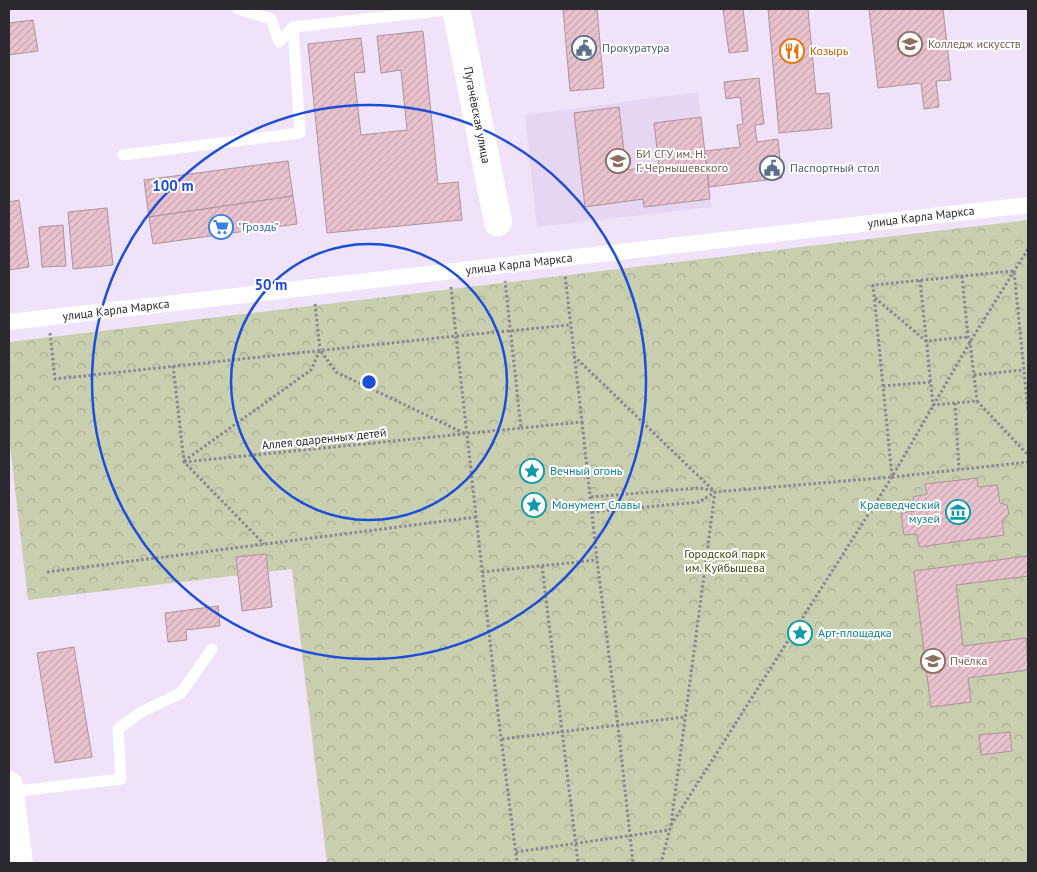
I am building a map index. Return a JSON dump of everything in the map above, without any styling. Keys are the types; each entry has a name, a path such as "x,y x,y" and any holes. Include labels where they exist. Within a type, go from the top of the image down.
{"street":[{"name":"Пугачёвская улица","path":"456,9 498,222"},
{"name":"улица Карла Маркса","path":"9,322 1028,205"},
{"path":"9,789 19,863"}],"lane":[{"path":"238,9 271,19 279,42 293,28 456,9"},
{"path":"123,154 300,133 293,28"},
{"path":"9,789 122,779 118,729 141,712 180,693 212,649"}],"path":[{"path":"670,825 892,477 970,342 1028,249"},
{"path":"564,258 633,863"},
{"path":"504,265 522,428"},
{"path":"892,477 873,285 1014,271"},
{"path":"1014,271 1028,410"},
{"path":"450,272 482,572 517,863"},
{"path":"962,276 977,401 1028,455"},
{"path":"920,280 933,405"},
{"path":"313,287 320,350 336,372 467,434"},
{"path":"874,298 926,341 968,336"},
{"path":"48,318 55,379 571,325"},
{"path":"184,462 311,370 320,350"},
{"path":"574,356 715,492"},
{"path":"173,366 184,462 264,544"},
{"path":"974,375 1024,370"},
{"path":"883,386 930,382"},
{"path":"933,405 977,401"},
{"path":"955,403 960,469"},
{"name":"Аллея одаренных детей","path":"184,462 582,422"},
{"path":"591,497 698,488 715,492 892,477 1028,462"},
{"path":"592,512 699,502 715,492"},
{"path":"661,863 670,825 715,492"},
{"path":"47,572 476,517"},
{"path":"482,572 597,560"},
{"path":"542,566 578,863"},
{"path":"502,739 685,717"},
{"path":"516,852 669,830"}],"shaded area":[{"name":"БИ СГУ им. Н. Г. Чернышевского","path":"698,92 712,207 537,227 525,115"}],"green space":[{"name":"Городской парк им. Куйбышева","path":"1028,220 1028,863 327,863 292,569 28,600 9,437 9,342"}],"building":[{"name":"Прокуратура","path":"563,9 597,9 604,88 570,91"},
{"path":"723,9 743,9 748,51 729,53"},
{"name":"Козырь","path":"768,9 808,9 816,94 829,93 832,128 779,133"},
{"name":"Колледж искусств","path":"869,9 943,9 951,80 936,81 939,107 924,109 921,83 878,88"},
{"path":"33,20 38,51 9,55 9,23"},
{"path":"423,31 438,184 458,182 462,220 327,233 308,44 361,38 365,72 354,73 361,135 407,130 401,70 381,73 377,36"},
{"path":"759,78 764,124 755,125 757,142 778,139 782,178 709,187 705,151 740,147 737,125 743,124 740,97 726,99 724,82"},
{"path":"619,107 626,170 659,166 654,123 701,117 710,199 644,207 643,199 585,207 574,113"},
{"path":"288,161 293,196 149,217 144,180"},
{"path":"293,196 297,224 153,244 149,217"},
{"path":"19,200 29,267 9,270 9,202"},
{"path":"107,208 113,265 73,269 68,212"},
{"path":"63,225 66,266 42,267 39,227"},
{"name":"Краеведческий музей","path":"977,478 978,487 997,485 1000,503 1007,505 1009,514 1002,522 1004,535 919,547 917,534 904,535 901,513 915,511 913,497 927,494 925,484"},
{"path":"266,554 272,607 242,611 236,557"},
{"path":"1028,556 1028,576 956,585 963,646 1026,638 1028,670 968,678 971,702 931,707 914,571"},
{"path":"218,606 220,626 186,630 187,640 168,642 165,613"},
{"path":"74,647 92,757 55,763 37,653"},
{"path":"1010,732 1012,751 981,755 979,735"}],"place":[{"name":"Колледж искусств","path":"910,44"},
{"name":"Прокуратура","path":"584,48"},
{"name":"Козырь","path":"792,51"},
{"name":"БИ СГУ им. Н. Г. Чернышевского","path":"618,161"},
{"name":"Паспортный стол","path":"772,168"},
{"name":"\"Гроздь\"","path":"221,227"},
{"name":"Вечный огонь","path":"532,471"},
{"name":"Монумент Славы","path":"534,505"},
{"name":"Краеведческий музей","path":"958,512"},
{"name":"Арт-площадка","path":"800,633"},
{"name":"Пчёлка","path":"933,661"}]}
